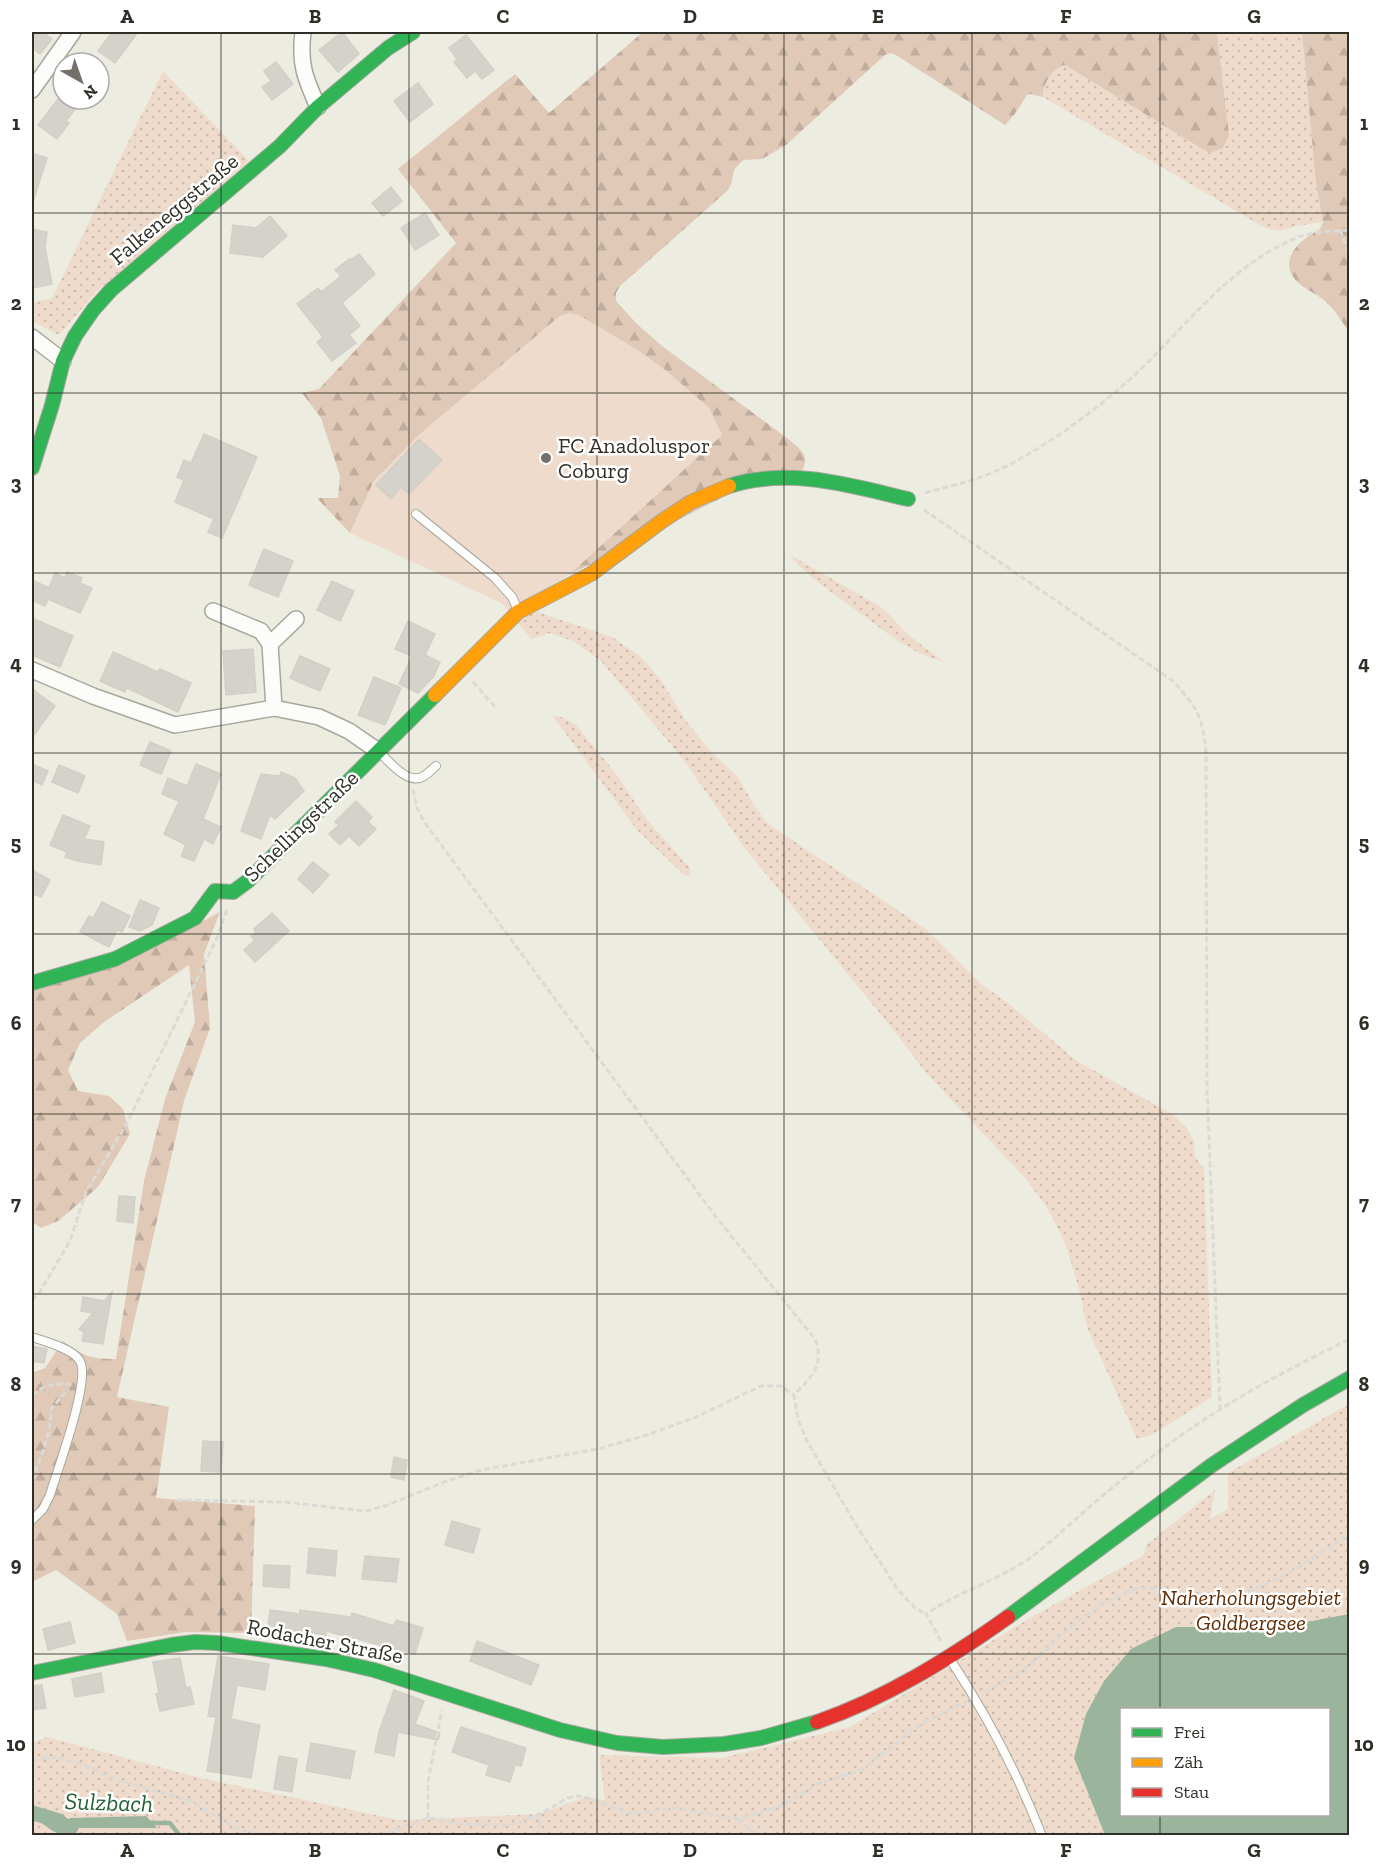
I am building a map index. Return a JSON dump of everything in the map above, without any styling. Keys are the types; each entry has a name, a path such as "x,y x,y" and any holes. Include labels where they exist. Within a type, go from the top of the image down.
{"street":[{"path":"32,90 73,32"},
{"path":"303,32 301,52 305,78 318,107"},
{"name":"Falkeneggstraße","path":"32,468 63,361 75,336 93,310 111,290 280,146 318,107 388,48 413,32"},
{"path":"32,337 63,361"},
{"name":"Schellingstraße","path":"32,983 116,959 195,918 215,891 233,892 248,881 518,612 591,573 668,517 708,493 747,481 783,477 815,478 908,498"},
{"path":"213,611 261,631 270,644 274,708"},
{"path":"270,644 296,619"},
{"name":"Schellingstraße","path":"32,670 93,696 175,726 274,708 319,717 349,731 378,751"},
{"name":"Rodacher Straße","path":"32,1673 169,1646 197,1642 234,1644 348,1663 405,1678 572,1734 603,1741 638,1746 684,1747 727,1744 777,1734 822,1720 864,1703 950,1658 1035,1599 1244,1442 1350,1378"}],"lane":[{"path":"416,514 495,578 512,597 518,612"},
{"path":"378,751 411,779 422,778 436,766"},
{"path":"32,1337 54,1343 80,1359 83,1370 79,1400 50,1495 43,1509 32,1520"},
{"path":"950,1658 974,1698 1032,1810 1042,1836"}],"path":[{"path":"1340,230 1350,256"},
{"path":"908,498 987,475 1028,454 1077,421 1140,372 1216,294 1242,270 1270,250 1298,237 1350,230"},
{"path":"908,498 1173,681 1193,705 1204,728 1207,765 1207,1089 1220,1408"},
{"path":"468,662 467,677 496,708"},
{"path":"411,779 417,808 425,823 716,1217 815,1339 819,1352 813,1374 794,1395"},
{"path":"32,1300 38,1295 70,1240 86,1192 127,1123 218,936 233,892"},
{"path":"926,1614 947,1600 1009,1572 1153,1456 1220,1408 1302,1362 1350,1339"},
{"path":"32,1393 61,1382 81,1387"},
{"path":"177,1500 284,1502 366,1511 481,1470 598,1449 647,1436 696,1417 761,1386 780,1386 794,1395 798,1419 807,1441 853,1520 897,1590 915,1608 926,1614 950,1658"},
{"path":"32,1480 46,1442 52,1408 66,1391 81,1387"},
{"path":"379,1836 428,1818 460,1824 506,1825 540,1814 576,1796 629,1813 675,1808 737,1819 779,1807 821,1782 862,1770 921,1723 974,1698 1019,1673 1062,1634 1108,1601 1130,1591 1150,1587 1196,1596 1239,1595 1309,1560 1350,1534"},
{"path":"428,1818 428,1781 445,1693"},
{"path":"32,1761 54,1757 79,1763 114,1779 191,1801 237,1829 254,1833 310,1836"},
{"path":"538,1836 540,1814"},
{"path":"737,1819 752,1831 764,1836"}],"green space":[{"path":"643,32 1217,32 1229,135 1223,148 1207,152 1065,65 1056,69 1049,78 1043,97 1027,95 1005,125 896,55 891,53 885,55 786,145 762,159 744,160 740,163 734,170 731,185 727,191 620,286 616,293 616,301 662,346 799,449 805,460 802,471 767,475 569,575 710,409 665,370 636,349 560,316 419,435 374,481 350,533 317,498 338,498 340,476 321,418 302,393 319,389 456,243 398,169 515,74 549,113"},
{"path":"1217,32 1302,32 1316,183 1323,222 1280,231 1265,228 1041,95 1051,75 1060,66 1065,65 1210,153 1223,148 1229,135"},
{"path":"1302,32 1349,32 1349,331 1330,305 1302,286 1290,269 1289,261 1292,254 1304,240 1320,229 1323,222 1316,183"},
{"path":"163,71 249,161 96,292 59,335 32,321 32,303 52,298"},
{"name":"FC Anadoluspor Coburg","path":"570,313 579,315 636,349 665,370 710,409 722,435 569,575 509,611 501,603 350,533 374,481 419,435 560,316"},
{"path":"790,555 881,607 911,637 945,663 915,651 898,641 819,583"},
{"path":"534,611 612,637 640,656 661,680 685,720 713,754 737,776 768,824 926,929 981,984 1009,1004 1077,1061 1172,1114 1187,1128 1194,1141 1195,1157 1204,1169 1212,1397 1152,1435 1137,1439 1087,1327 1066,1245 1048,1209 1026,1179 928,1075 744,847 683,759 601,661 573,641 549,633 532,639 518,623"},
{"path":"552,715 565,718 575,724 617,775 647,820 690,868 691,873 688,876 637,830"},
{"path":"220,912 204,954 210,1028 184,1101 117,1397 169,1407 156,1498 255,1506 251,1633 186,1632 127,1641 117,1614 56,1570 32,1582 32,1373 45,1368 63,1341 87,1356 116,1359 144,1181 165,1099 195,1022 189,965 104,1022 80,1043 68,1070 78,1091 109,1096 123,1109 130,1134 98,1187 58,1221 41,1228 32,1222 32,991 129,960"},
{"name":"Naherholungsgebiet Goldbergsee","path":"1349,1404 1349,1835 32,1835 32,1742 47,1737 205,1779 399,1820 540,1814 585,1797 605,1800 599,1755 721,1758 850,1727 1035,1615 1143,1556 1147,1544 1215,1490 1210,1519 1228,1509 1228,1473"}],"shaded area":[{"path":"1349,1614 1349,1835 1105,1835 1074,1758 1086,1714 1104,1681 1131,1649 1176,1627 1249,1627 1312,1621"},
{"path":"32,1805 62,1814 68,1819 146,1816 157,1828 79,1828 75,1835 62,1834 32,1821"}],"building":[{"path":"32,32 42,32 52,39 40,54 32,48"},
{"path":"112,32 138,32 115,63 111,60 111,51 98,51"},
{"path":"342,32 359,54 338,72 319,50"},
{"path":"466,35 494,70 482,79 475,71 467,78 454,62 457,59 449,48"},
{"path":"276,62 293,84 272,100 262,87 271,81 264,71"},
{"path":"418,83 433,104 410,122 394,101"},
{"path":"51,108 51,111 74,111 66,121 69,123 57,139 38,125"},
{"path":"32,153 47,158 34,199 32,198"},
{"path":"391,187 402,201 383,216 372,203"},
{"path":"425,213 439,235 415,250 401,228"},
{"path":"270,216 287,236 263,257 230,253 233,225 256,228"},
{"path":"32,229 47,232 45,248 52,284 32,288"},
{"path":"359,254 375,274 342,303 360,326 349,335 356,343 332,361 317,342 323,337 297,304 318,288 321,292 341,276 335,270"},
{"path":"204,434 257,457 222,538 208,532 214,519 175,502 184,480 177,477 184,460 191,463"},
{"path":"419,439 442,460 409,494 401,487 391,499 376,485"},
{"path":"264,549 293,561 278,597 249,585"},
{"path":"67,572 82,578 80,583 92,588 80,613 48,599 45,606 32,600 32,580 49,588 55,573 65,578"},
{"path":"332,581 354,591 340,621 317,610"},
{"path":"32,618 73,636 60,667 32,655"},
{"path":"408,621 435,634 425,655 440,662 434,676 418,693 399,684 412,656 395,649"},
{"path":"253,649 256,692 226,695 223,651"},
{"path":"113,652 158,672 160,669 191,683 178,712 127,688 125,692 100,681"},
{"path":"300,656 330,669 320,691 290,678"},
{"path":"374,677 401,688 385,725 358,715"},
{"path":"32,689 55,706 32,738"},
{"path":"150,742 171,751 161,774 140,765"},
{"path":"32,764 48,771 42,785 32,780"},
{"path":"196,764 221,774 203,819 221,827 213,844 204,839 194,861 181,856 186,845 164,834 179,801 162,794 168,778 187,786"},
{"path":"59,765 85,776 78,793 52,782"},
{"path":"281,772 295,778 304,791 275,819 270,815 261,839 241,831 261,774 280,776"},
{"path":"356,801 372,817 368,822 376,829 359,846 349,836 340,845 329,834 339,825 335,822"},
{"path":"63,815 90,826 84,839 104,842 101,865 65,857 67,852 50,845"},
{"path":"313,862 329,875 313,893 298,879"},
{"path":"32,870 50,880 41,897 32,893"},
{"path":"140,900 159,908 152,925 140,931 129,927"},
{"path":"102,902 130,916 122,932 117,930 109,947 80,932 89,916 93,918"},
{"path":"272,913 289,931 255,962 244,950 255,940 251,936 256,932 254,929"},
{"path":"119,1196 135,1197 133,1223 117,1221"},
{"path":"112,1292 103,1344 82,1341 84,1332 79,1329 93,1313 81,1311 83,1297 104,1301"},
{"path":"32,1346 47,1349 44,1363 32,1361"},
{"path":"203,1441 223,1442 221,1472 201,1471"},
{"path":"394,1457 407,1460 404,1480 391,1477"},
{"path":"452,1521 480,1529 473,1553 445,1545"},
{"path":"309,1548 337,1551 335,1576 307,1573"},
{"path":"365,1556 399,1559 396,1582 362,1579"},
{"path":"264,1565 290,1566 289,1588 263,1586"},
{"path":"270,1610 300,1614 300,1610 351,1617 352,1613 394,1626 396,1620 423,1628 415,1654 326,1631 326,1635 268,1626"},
{"path":"70,1622 75,1643 48,1650 43,1629"},
{"path":"477,1641 539,1665 531,1685 470,1661"},
{"path":"218,1656 269,1664 265,1690 237,1685 231,1719 260,1725 251,1778 207,1771 216,1717 208,1716"},
{"path":"180,1658 186,1688 190,1687 194,1704 160,1711 153,1662"},
{"path":"101,1673 104,1692 75,1697 72,1679"},
{"path":"42,1685 46,1708 32,1710 32,1686"},
{"path":"394,1690 424,1701 415,1724 440,1733 438,1740 398,1732 394,1756 375,1752 379,1732"},
{"path":"461,1727 526,1748 521,1766 515,1765 510,1782 486,1775 489,1765 452,1752"},
{"path":"311,1743 355,1751 350,1779 306,1771"},
{"path":"279,1756 297,1759 292,1792 274,1789"}],"waterway":[{"name":"Sulzbach","path":"147,1823 170,1823 180,1836"}],"traffic: fast":[{"path":"32,468 63,361 75,336 93,310 111,290 280,146 318,107 388,48 413,32"},
{"path":"729,486 774,478 797,478 841,484 908,499"},
{"path":"32,983 115,959 195,918 215,891 233,892 248,881 435,695"},
{"path":"1008,1617 1212,1465 1303,1405 1350,1378"},
{"path":"32,1673 171,1645 195,1642 217,1643 326,1659 374,1670 560,1730 617,1743 663,1747 724,1744 761,1738 817,1722"}],"traffic: slow":[{"path":"435,695 518,612 591,574 691,502 729,486"}],"traffic: jam":[{"path":"817,1722 868,1701 916,1676 963,1648 1008,1617"}],"place":[{"name":"FC Anadoluspor Coburg","path":"546,458"}]}
